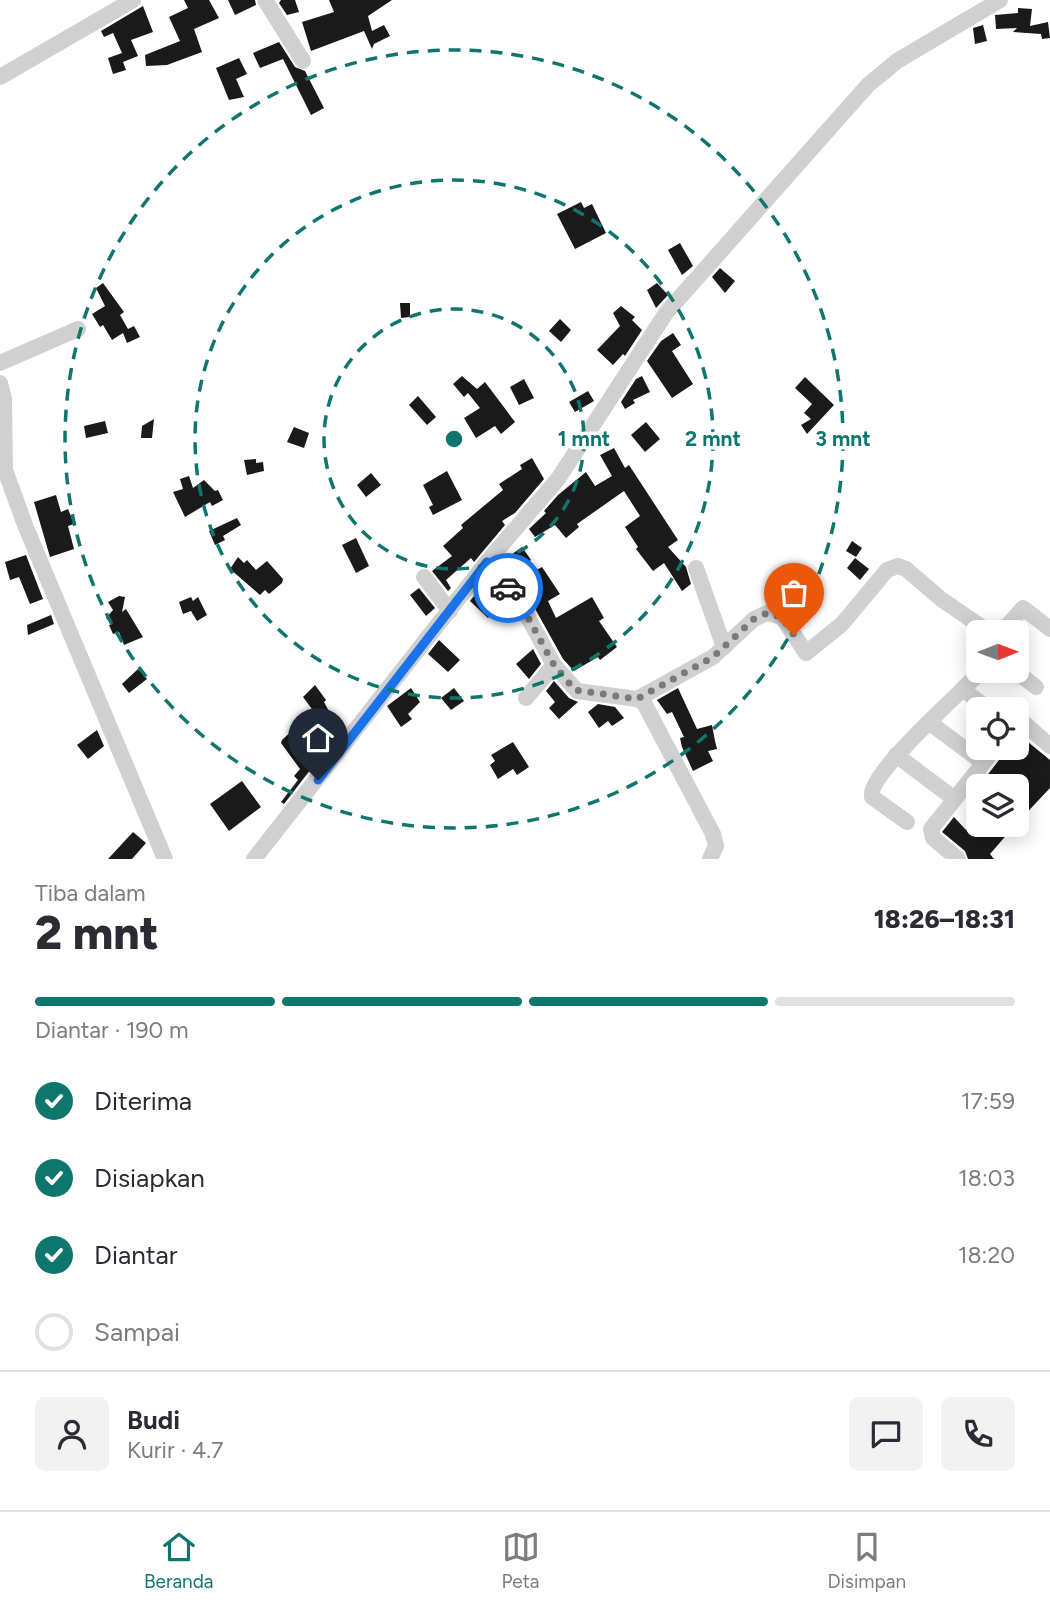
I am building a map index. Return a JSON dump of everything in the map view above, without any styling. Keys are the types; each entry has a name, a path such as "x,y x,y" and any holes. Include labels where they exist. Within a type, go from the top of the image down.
{"street":[{"path":"0,76 133,0"},
{"path":"265,0 303,61"},
{"path":"254,859 487,562 573,459 666,313 868,85 897,61 1000,0"},
{"path":"0,363 78,330"},
{"path":"0,383 4,399 5,470 24,525 165,859"},
{"path":"487,562 519,601 554,665 577,691 637,699 644,703 713,834 716,846 710,859"},
{"path":"637,699 700,666 754,619 772,612 782,617 806,653 842,624 887,570 898,566 906,569 941,599 972,620"},
{"path":"696,568 724,647"},
{"path":"424,577 450,611"},
{"path":"1012,620 1023,608 1050,629"},
{"path":"1028,620 1032,615"},
{"path":"526,698 554,665"},
{"path":"1029,682 1036,687"},
{"path":"906,822 872,797 872,786 895,755 970,683"},
{"path":"964,690 973,697"},
{"path":"930,723 966,749"},
{"path":"1029,727 1050,746"},
{"path":"895,755 948,794"},
{"path":"958,859 933,838 931,829 986,760"}],"building":[{"path":"184,0 209,0 219,18 194,29 202,52 167,65 146,66 145,55 180,41 169,17 188,8"},
{"path":"228,0 255,0 256,5 235,15"},
{"path":"281,0 295,0 299,12 287,15 279,3"},
{"path":"329,0 392,0 368,16 372,31 384,25 390,36 374,44 372,49 364,31 311,51 302,22 334,12"},
{"path":"143,6 153,32 131,40 138,56 123,62 126,70 113,74 108,58 122,53 113,33 104,37 101,31"},
{"path":"1018,8 1032,9 1030,26 1048,22 1050,38 1042,39 1041,34 1013,32 1017,28 996,29 995,15 1018,13"},
{"path":"983,25 987,41 975,44 973,28"},
{"path":"279,42 295,67 305,71 324,108 311,115 283,59 260,68 253,53"},
{"path":"239,58 247,74 236,79 244,97 229,100 216,68"},
{"path":"581,202 584,208 592,204 606,233 575,249 557,214"},
{"path":"680,243 693,266 682,275 668,250"},
{"path":"720,268 735,281 725,293 712,277"},
{"path":"103,283 124,312 120,315 128,329 134,326 140,337 127,343 123,333 112,340 103,325 100,327 92,314 105,306 96,288"},
{"path":"657,283 668,295 656,308 647,290"},
{"path":"400,303 410,303 410,317 401,318"},
{"path":"621,306 635,317 632,320 642,330 625,356 623,354 613,365 597,350 620,326 613,313"},
{"path":"560,319 571,330 561,342 549,331"},
{"path":"673,333 681,345 672,351 693,384 672,398 647,361 661,341"},
{"path":"462,376 477,389 485,382 515,422 501,434 495,426 476,438 464,418 480,408 468,393 464,397 453,384"},
{"path":"642,376 650,392 633,400 635,403 625,409 621,402 636,379"},
{"path":"805,377 834,405 807,434 801,425 811,419 804,413 812,404 795,388"},
{"path":"524,379 534,398 519,405 510,387"},
{"path":"588,391 594,401 575,412 569,402"},
{"path":"418,396 436,417 427,425 409,405"},
{"path":"154,419 152,438 141,438 142,426"},
{"path":"105,421 108,433 86,438 84,426"},
{"path":"646,422 660,439 645,452 631,435"},
{"path":"294,427 309,433 304,448 287,442"},
{"path":"614,448 625,468 629,465 678,540 668,547 686,567 691,584 682,591 664,563 653,571 636,549 638,547 625,527 640,516 624,491 577,524 579,527 566,538 555,525 535,537 529,529 546,513 544,511 558,495 586,472 595,486 612,476 600,455"},
{"path":"532,458 544,479 515,513 502,521 505,525 474,562 471,558 446,580 451,588 448,591 432,571 452,556 443,546 463,528 461,525 503,490 499,484 522,469 520,465"},
{"path":"256,459 256,463 263,462 264,471 247,475 244,460"},
{"path":"447,471 462,500 433,515 429,507 433,505 423,485"},
{"path":"371,473 381,485 366,497 357,485"},
{"path":"189,476 193,488 204,480 215,491 218,490 223,500 212,506 210,502 185,517 173,492 183,489 180,479"},
{"path":"56,495 61,512 68,509 74,524 68,526 74,549 50,557 34,502"},
{"path":"237,518 241,525 223,536 225,540 215,545 209,531"},
{"path":"356,538 369,566 356,573 342,545"},
{"path":"852,541 862,548 856,557 846,551"},
{"path":"522,547 531,560 511,575 501,562"},
{"path":"26,555 43,599 30,604 19,577 10,580 5,562"},
{"path":"238,557 244,563 247,560 256,570 267,561 283,579 282,583 269,594 265,590 260,595 230,569"},
{"path":"855,558 869,569 860,580 847,568"},
{"path":"542,567 560,594 548,601 556,618 592,597 604,618 599,621 617,647 600,660 598,657 574,671 563,659 528,596 535,591 530,583 536,580 531,573"},
{"path":"482,586 501,605 488,618 470,601"},
{"path":"419,588 435,608 426,616 410,595"},
{"path":"119,596 125,597 122,612 126,609 143,637 124,645 119,632 113,634 109,625 112,624 106,618 113,610 108,602"},
{"path":"191,597 193,601 198,597 207,615 197,621 191,611 183,614 179,602"},
{"path":"51,615 54,624 28,635 27,625"},
{"path":"439,640 460,660 448,672 428,654"},
{"path":"533,649 541,664 529,679 516,664"},
{"path":"138,669 147,679 129,693 122,684"},
{"path":"554,681 569,698 578,702 559,719 549,708 555,702 546,691"},
{"path":"315,685 326,700 324,702 340,732 326,743 328,747 325,751 307,760 314,765 284,804 281,802 298,780 294,776 300,769 281,743 296,727 302,734 323,724 303,697"},
{"path":"411,688 420,702 408,714 412,719 401,727 387,706"},
{"path":"454,688 464,701 451,710 441,698"},
{"path":"678,688 697,729 712,725 717,749 708,751 713,761 693,771 682,747 680,738 684,737 672,712 667,714 657,700"},
{"path":"598,704 615,707 624,718 612,726 608,721 599,728 588,712"},
{"path":"97,730 104,746 88,759 77,745"},
{"path":"513,742 529,767 517,775 513,769 498,779 490,765 495,761 491,755"},
{"path":"1029,743 1050,760 1050,788 1029,810 1029,774 988,774 999,760 1029,760"},
{"path":"242,781 261,807 229,831 210,804"},
{"path":"954,817 966,830 966,837 1005,837 990,854 994,859 968,859 965,851 942,832"},
{"path":"133,832 146,843 132,859 108,859"}],"way so far":[{"path":"508,588 519,601 554,665 575,690 580,692 637,699 700,666 754,619 767,613 772,612 782,617 794,635"}],"route":[{"path":"318,780 487,562 508,588"}]}
